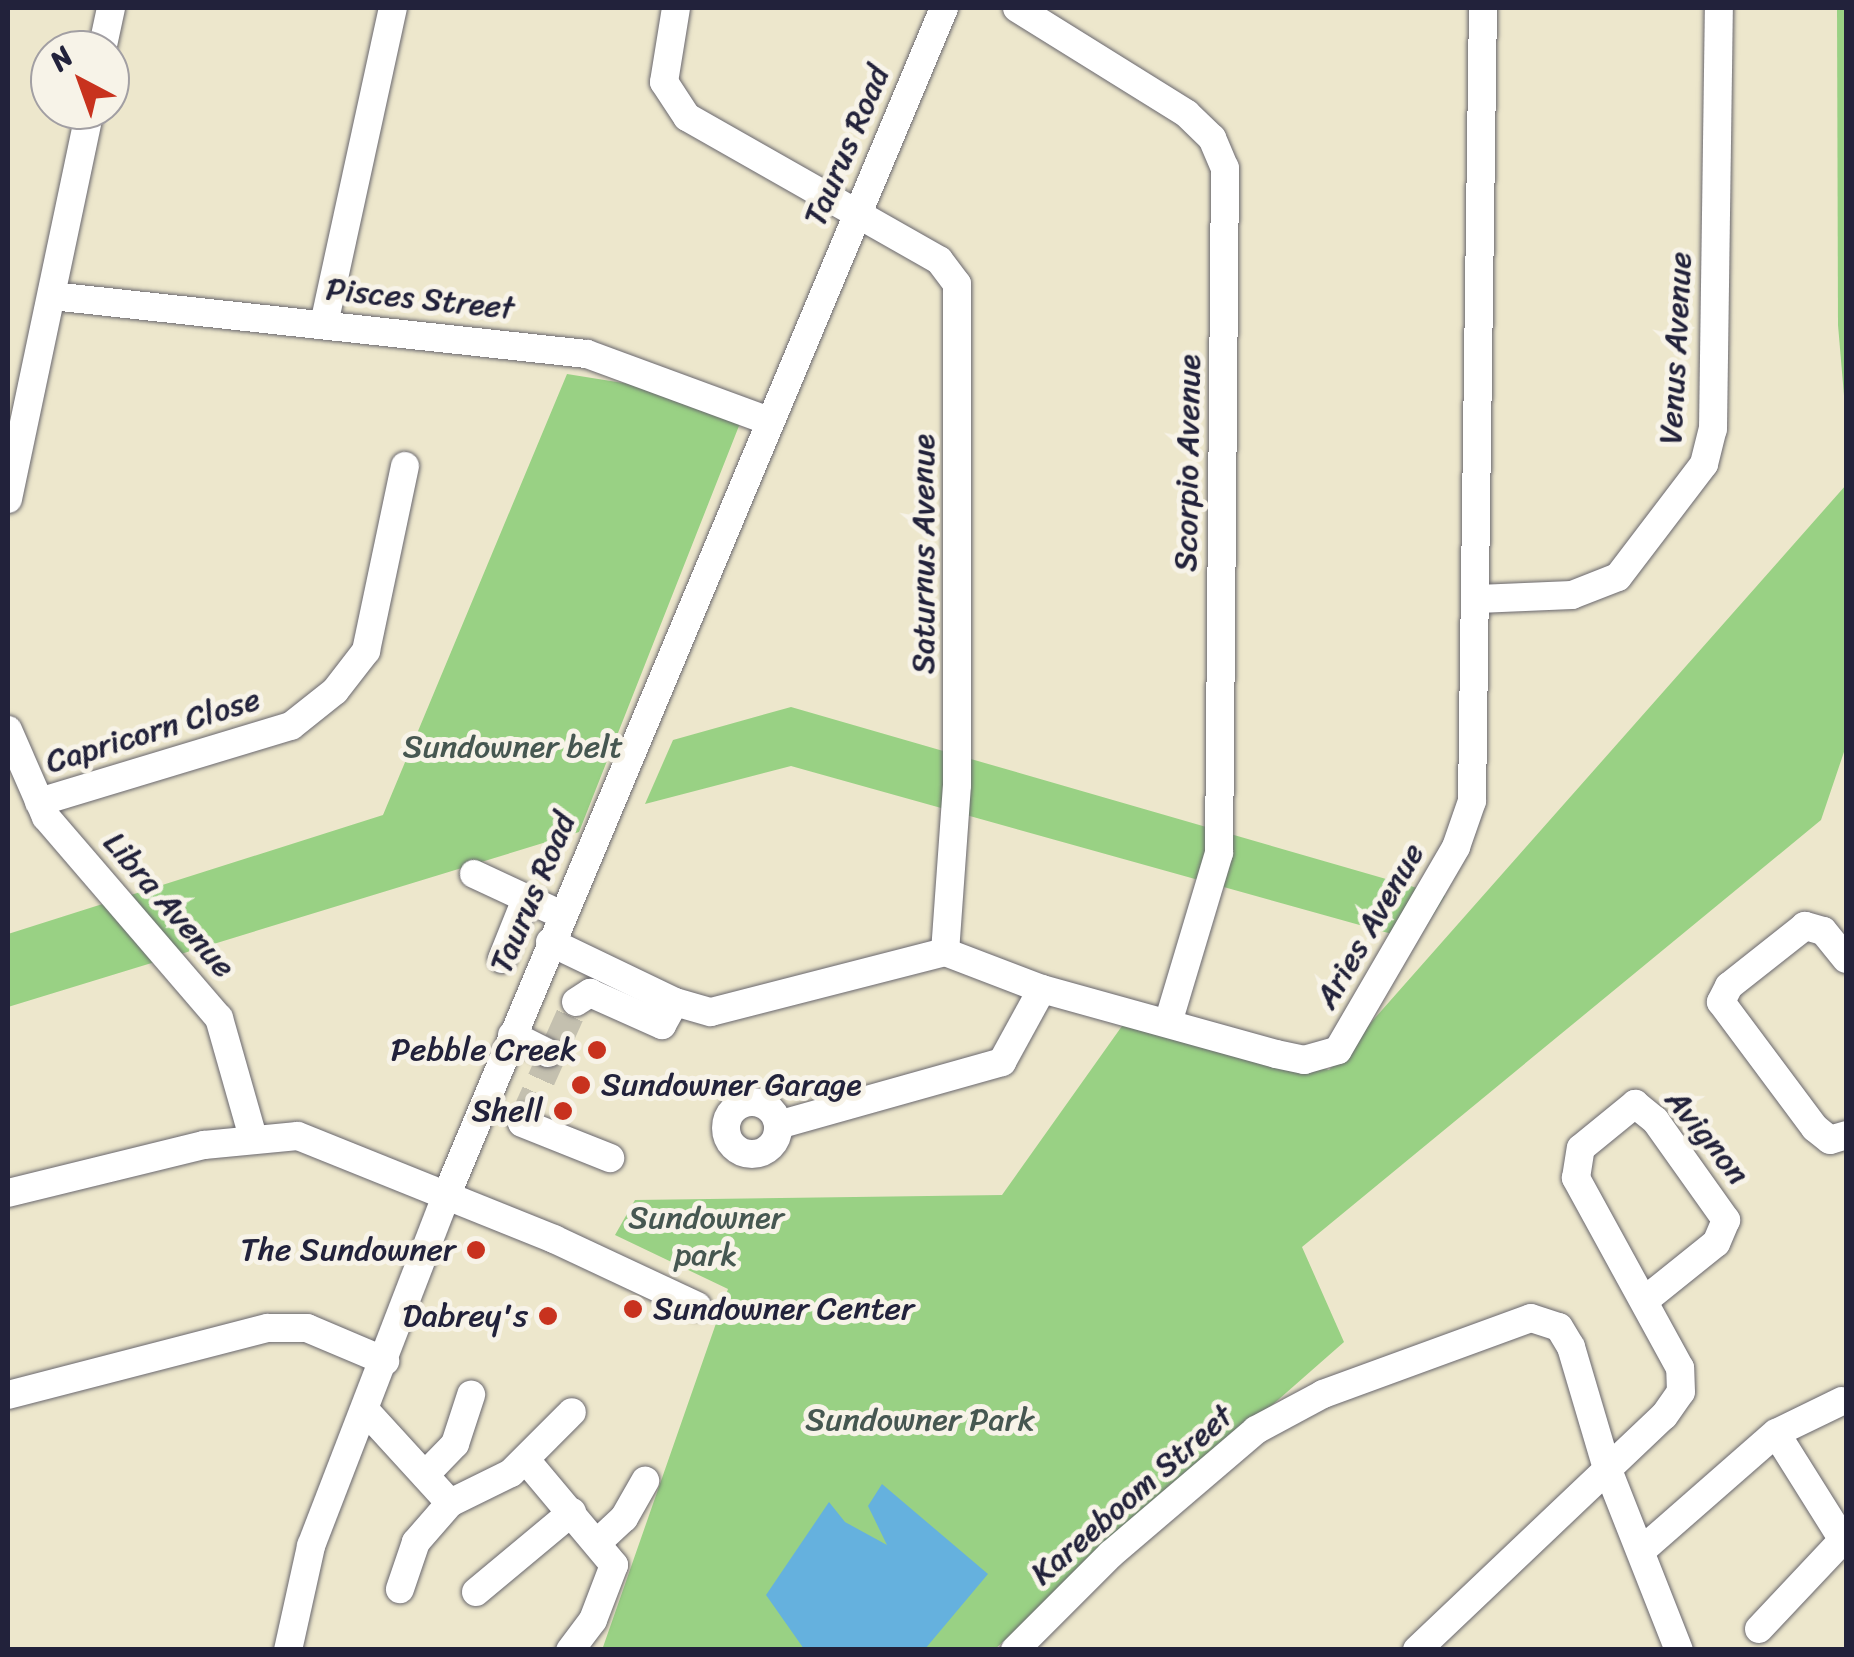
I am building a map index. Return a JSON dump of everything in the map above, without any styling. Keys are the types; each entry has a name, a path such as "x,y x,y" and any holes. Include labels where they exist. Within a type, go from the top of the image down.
{"street":[{"path":"324,324 392,8"},
{"name":"Saturnus Avenue","path":"676,8 664,70 678,108 854,216 948,267 960,293 957,785 945,952"},
{"name":"Taurus Road","path":"288,1650 311,1546 448,1194 550,942 944,8"},
{"name":"Scorpio Avenue","path":"1017,8 1187,114 1212,138 1225,168 1219,852 1170,1020"},
{"name":"Aries Avenue","path":"945,952 1042,989 1170,1020 1304,1060 1338,1050 1464,826 1472,802 1484,8"},
{"name":"Venus Avenue","path":"1478,599 1572,595 1618,577 1704,464 1713,428 1719,8"},
{"path":"8,499 86,130"},
{"name":"Pisces Street","path":"52,296 586,354 769,421"},
{"name":"Capricorn Close","path":"39,802 291,726 335,691 366,651 405,466"},
{"name":"Libra Avenue","path":"8,730 39,802 219,1018 253,1137"},
{"path":"474,874 562,915"},
{"path":"502,960 526,900"},
{"path":"1846,959 1823,931 1805,926 1730,986 1721,1002 1815,1128 1830,1140 1846,1135"},
{"path":"550,942 674,1002 721,1011 945,952"},
{"path":"778,1125 1002,1062 1042,989"},
{"path":"576,1002 590,993 662,1025 674,1002"},
{"path":"512,1035 548,1052"},
{"name":"Avignon","path":"1606,1465 1664,1416 1683,1384 1645,1300 1579,1184 1574,1164 1580,1148 1635,1104 1655,1120 1726,1220 1716,1243 1645,1300"},
{"path":"482,1109 523,1121 610,1158"},
{"path":"8,1193 274,1134 335,1146 697,1306"},
{"path":"8,1208 106,1170"},
{"name":"Kareeboom Street","path":"1015,1650 1110,1554 1256,1430 1322,1394 1510,1322 1539,1319 1559,1327 1578,1366 1606,1465"},
{"path":"8,1395 268,1328 307,1328 385,1361"},
{"path":"425,1474 455,1444 471,1396"},
{"path":"1641,1551 1776,1433 1842,1401"},
{"path":"365,1410 450,1503"},
{"path":"400,1589 420,1537 450,1503 526,1460 572,1412"},
{"path":"1758,1629 1845,1538 1776,1433"},
{"path":"526,1460 572,1512 614,1569 590,1626 570,1650"},
{"path":"1418,1650 1606,1465 1679,1650"},
{"path":"597,1543 634,1506 645,1481"},
{"path":"476,1592 572,1512"}],"green space":[{"path":"1837,8 1846,8 1846,419 1838,325"},
{"name":"Sundowner belt","path":"567,374 748,403 579,832 8,1007 8,934 383,815"},
{"name":"Sundowner Park","path":"1846,485 1846,746 1821,820 1302,1247 1344,1342 995,1649 602,1650 728,1289 615,1235 635,1200 1002,1195 1127,1019 1329,1070"},
{"path":"791,707 1445,896 1417,941 791,766 645,804 673,740"}],"water":[{"path":"882,1484 988,1574 925,1649 804,1649 766,1595 829,1502 845,1522 887,1545 868,1506"}],"tunnel":[{"path":"524,1118 576,1002"}],"place":[{"name":"Pebble Creek","path":"597,1050"},
{"name":"Sundowner Garage","path":"581,1085"},
{"name":"Shell","path":"563,1111"},
{"name":"The Sundowner","path":"476,1250"},
{"name":"Sundowner Center","path":"633,1309"},
{"name":"Dabrey's","path":"548,1316"}],"park label":[{"name":"Sundowner park","path":"706,1238"}]}
